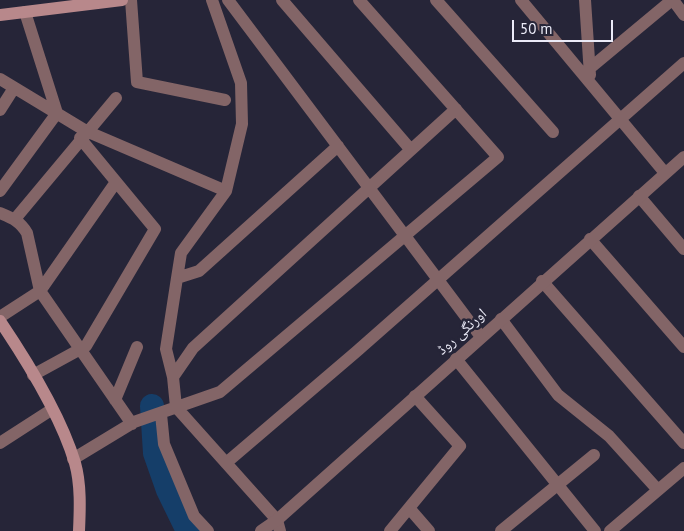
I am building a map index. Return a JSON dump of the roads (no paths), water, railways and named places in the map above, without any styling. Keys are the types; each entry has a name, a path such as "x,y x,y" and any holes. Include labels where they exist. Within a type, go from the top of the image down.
{"main road":[{"path":"0,15 122,0"},
{"path":"0,319 21,351 73,459 80,508 79,531"}],"street":[{"path":"131,0 137,82 225,100"},
{"path":"212,0 241,83 242,124 226,191 181,253 166,349 173,377 176,407 279,526"},
{"path":"228,0 481,337"},
{"path":"282,0 411,150"},
{"path":"73,459 133,423 220,392 498,157 359,0"},
{"path":"436,0 554,132"},
{"path":"520,0 590,75 620,119 665,173"},
{"path":"585,0 590,75"},
{"path":"590,75 672,0 684,15"},
{"path":"25,12 56,113"},
{"path":"226,463 438,280 684,63"},
{"path":"0,79 56,113 83,134 226,191"},
{"path":"0,110 14,88"},
{"path":"15,219 83,134 116,98"},
{"path":"173,377 193,348 456,109"},
{"path":"0,191 56,113"},
{"path":"33,375 86,346 155,229 116,182 83,134"},
{"path":"178,278 199,271 338,146"},
{"name":"اورنگی روڈ","path":"261,531 279,526 415,396 684,156"},
{"path":"0,319 40,291 116,182"},
{"path":"639,196 684,249"},
{"path":"0,213 15,219 27,233 40,291 133,423"},
{"path":"590,240 684,347"},
{"path":"542,281 684,443"},
{"path":"501,319 558,395 609,436 658,490"},
{"path":"115,400 137,347"},
{"path":"456,359 595,531"},
{"path":"390,531 460,446 415,396"},
{"path":"1,440 51,410"},
{"path":"159,414 164,444 194,516 208,531"},
{"path":"501,531 594,455"},
{"path":"610,531 658,490 682,474"},
{"path":"409,508 429,531"}],"waterway":[{"path":"152,406 155,453 168,490 188,531"}]}
